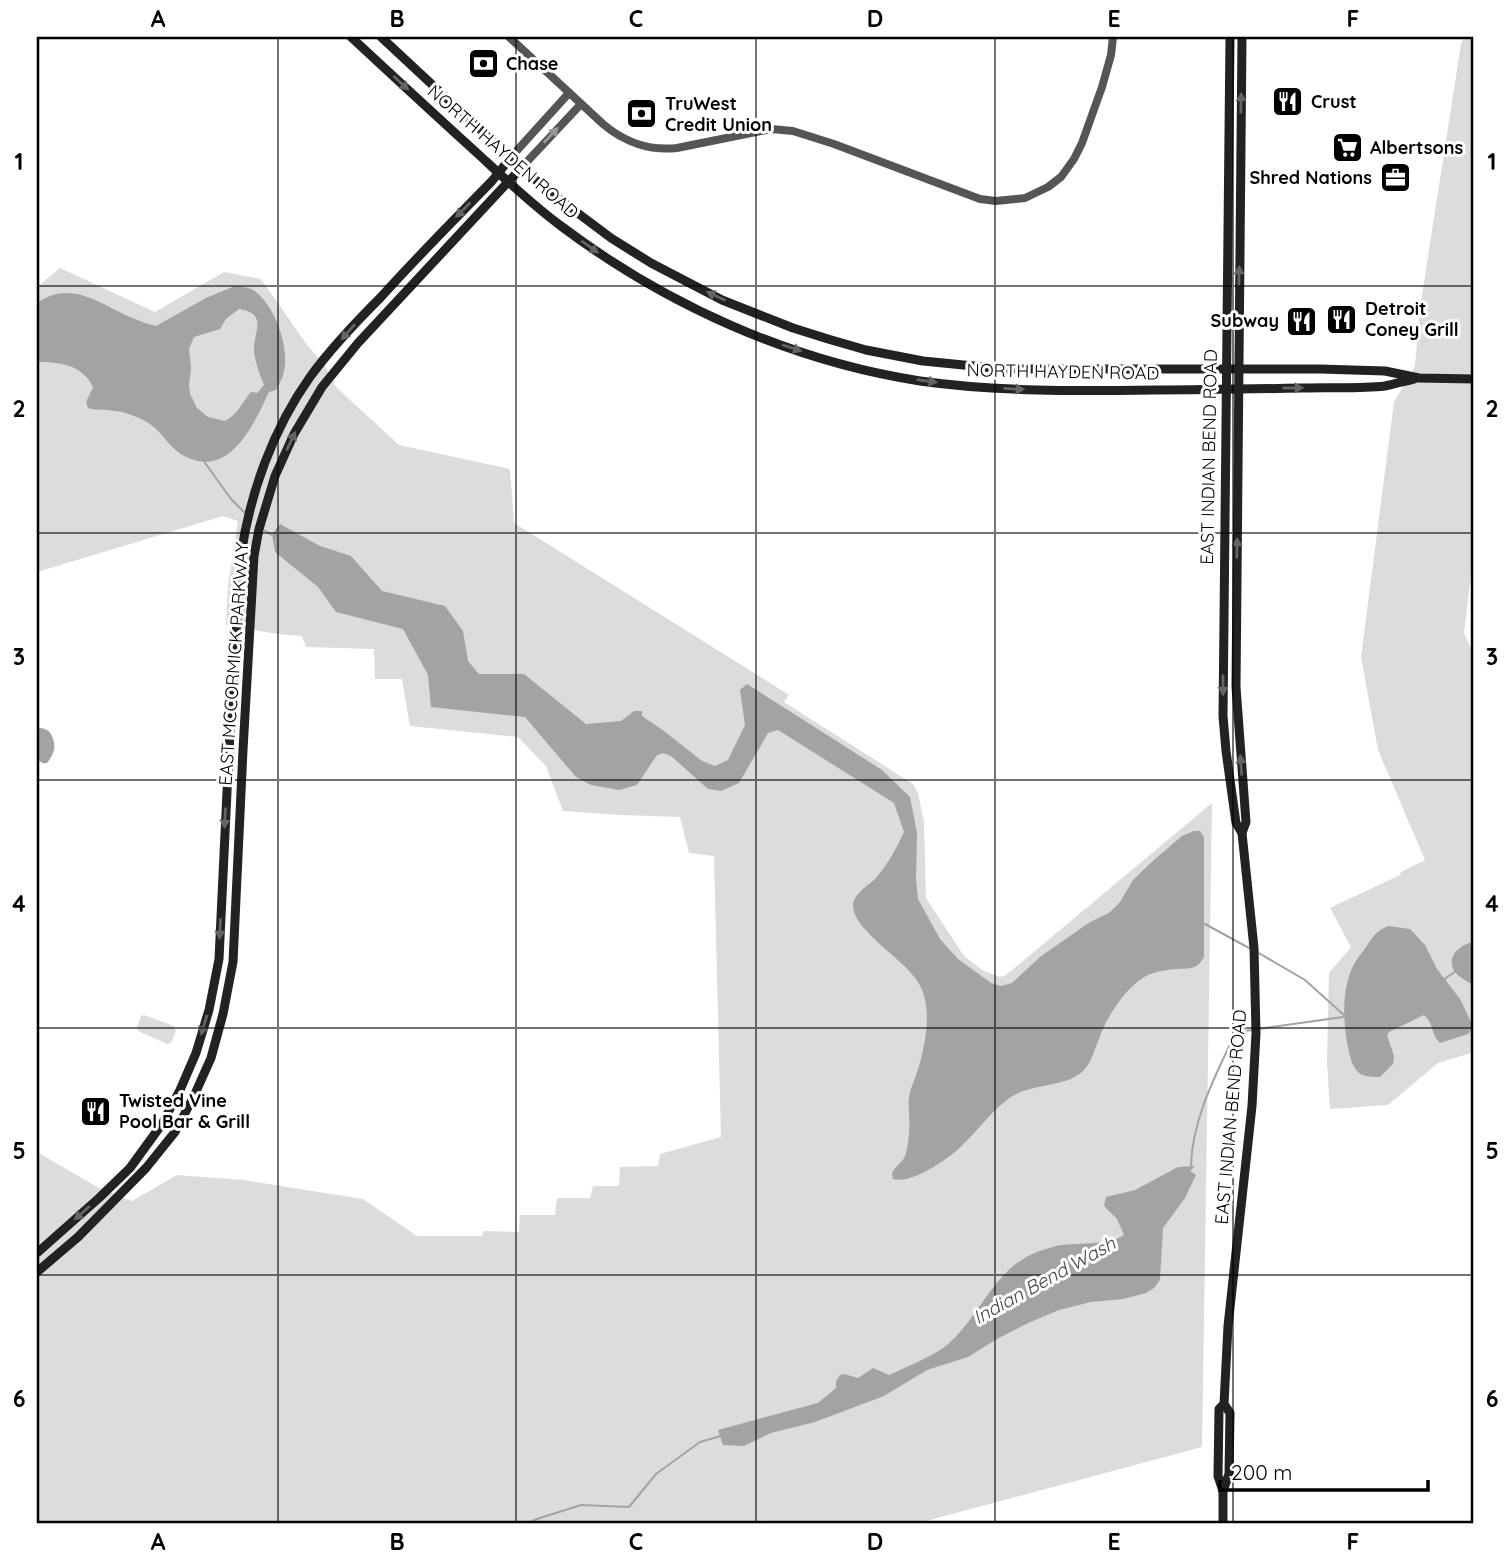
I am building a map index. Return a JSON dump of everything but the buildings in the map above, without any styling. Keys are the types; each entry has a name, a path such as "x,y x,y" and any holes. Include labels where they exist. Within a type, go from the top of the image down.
{"main road":[{"name":"NORTH HAYDEN ROAD","path":"351,37 508,182 596,251 668,295 706,314 752,334 824,359 918,380 1041,391 1386,386 1419,378"},
{"name":"NORTH HAYDEN ROAD","path":"381,37 522,167 611,237 674,275 722,299 760,316 841,343 923,361 1004,369 1385,371 1419,378 1474,379"},
{"name":"EAST INDIAN BEND ROAD","path":"1223,1524 1230,1413 1224,1404 1228,1315 1249,1125 1256,1033 1254,937 1242,833 1236,823 1223,716 1230,37"},
{"name":"EAST INDIAN BEND ROAD","path":"1242,37 1236,687 1246,822 1242,833"},
{"name":"EAST MCCORMICK PARKWAY","path":"37,1253 136,1161 162,1124 180,1090 196,1053 209,1010 219,959 241,555 252,498 278,431 310,378 356,322 511,157"},
{"name":"EAST MCCORMICK PARKWAY","path":"37,1272 78,1237 146,1168 175,1132 211,1058 233,962 254,556 275,476 294,434 329,378 358,343 522,167"},
{"path":"136,1161 146,1168"}],"street":[{"path":"509,37 615,134 628,141 662,150 771,129 793,131 980,199 996,201 1025,198 1048,187 1061,177 1072,163 1079,152 1107,71 1113,37"},
{"name":"EAST MCCORMICK PARKWAY","path":"511,157 569,93"},
{"name":"EAST MCCORMICK PARKWAY","path":"522,167 581,104"}],"shaded area":[{"path":"1464,37 1474,37 1474,548 1464,633 1474,655 1474,1052 1438,1063 1388,1105 1330,1109 1327,1063 1329,973 1351,947 1330,908 1400,875 1425,860 1378,750 1361,657 1394,402 1415,366 1420,308"},
{"path":"60,268 155,312 224,272 261,279 307,345 324,364 336,387 399,445 510,469 514,523 789,695 784,702 913,784 918,793 924,822 926,898 964,956 984,971 1000,977 1006,975 1212,803 1202,1447 915,1524 772,1524 765,1520 759,1524 37,1524 37,1152 99,1188 132,1201 177,1175 243,1180 363,1199 417,1236 482,1236 484,1231 519,1232 520,1215 555,1215 557,1198 590,1198 593,1186 619,1186 620,1167 658,1166 660,1154 721,1137 714,856 689,853 680,817 563,811 546,766 518,737 410,726 402,679 375,679 374,649 306,647 302,636 226,625 228,586 238,521 223,516 37,572 37,287"},
{"path":"141,1016 174,1026 176,1031 171,1043 167,1044 138,1031"}],"water":[{"path":"235,286 256,292 270,308 280,330 285,354 283,375 276,390 269,392 256,419 238,444 228,454 215,460 202,462 186,457 175,450 155,428 129,414 88,408 86,402 93,387 83,373 61,364 37,362 37,303 50,296 62,293 87,297 156,326 206,298","holes":["239,309 248,311 257,319 254,351 264,385 257,393 251,392 237,411 225,421 208,417 197,408 190,394 189,349 194,337 220,329 226,319"]},
{"path":"280,524 320,546 351,556 382,591 445,606 463,631 468,661 479,674 524,674 586,724 621,721 634,711 642,711 642,716 702,761 715,766 728,760 745,725 740,690 747,684 882,770 910,797 917,833 918,899 940,939 958,959 991,983 1001,986 1012,983 1040,957 1090,922 1109,913 1120,902 1133,880 1182,836 1194,831 1200,831 1204,837 1204,957 1193,968 1153,973 1138,981 1112,1012 1090,1061 1075,1077 1016,1094 942,1162 917,1176 893,1179 892,1173 905,1156 909,1129 909,1099 924,1046 927,1013 923,991 918,982 861,925 853,906 858,894 884,867 904,832 894,803 778,730 768,733 739,783 721,791 708,789 671,756 663,753 657,755 637,785 619,790 591,785 576,777 525,717 431,707 428,675 403,629 336,612 318,587 275,552 272,534"},
{"path":"37,729 49,731 54,743 47,763 37,758"},
{"path":"1388,926 1410,929 1425,945 1437,969 1460,999 1473,1026 1468,1034 1440,1043 1424,1015 1389,1032 1387,1035 1394,1056 1393,1064 1380,1077 1363,1075 1354,1067 1347,1042 1344,1004 1349,975 1356,960 1375,935"},
{"path":"1474,943 1474,985 1457,975 1452,963 1457,950"},
{"path":"1195,1166 1190,1171 1196,1175 1185,1198 1163,1228 1160,1280 1146,1293 1059,1310 1026,1324 968,1357 927,1370 884,1396 815,1422 771,1433 744,1446 723,1445 718,1430 818,1403 836,1388 840,1375 858,1378 873,1368 889,1375 933,1354 958,1334 995,1285 1017,1263 1045,1249 1102,1242 1124,1235 1117,1219 1104,1206 1106,1197 1135,1190 1178,1167"}],"waterway":[{"path":"203,460 231,499 245,513"},
{"path":"262,529 272,535"},
{"path":"1205,924 1249,948"},
{"path":"1257,952 1305,980 1345,1016"},
{"name":"Indian Bend Wash","path":"1443,980 1456,971"},
{"name":"Indian Bend Wash","path":"1258,1029 1343,1017"},
{"name":"Indian Bend Wash","path":"1191,1166 1200,1114 1221,1064 1236,1032 1253,1030"},
{"name":"Indian Bend Wash","path":"525,1524 581,1505 629,1507 656,1474 700,1442 721,1436"}],"place":[{"name":"Chase","path":"483,64"},
{"name":"Crust","path":"1288,102"},
{"name":"TruWest Credit Union","path":"642,114"},
{"name":"Albertsons","path":"1347,148"},
{"name":"Shred Nations","path":"1395,178"},
{"name":"Detroit Coney Grill","path":"1342,319"},
{"name":"Subway","path":"1302,321"},
{"name":"Twisted Vine Pool Bar & Grill","path":"96,1111"}]}
